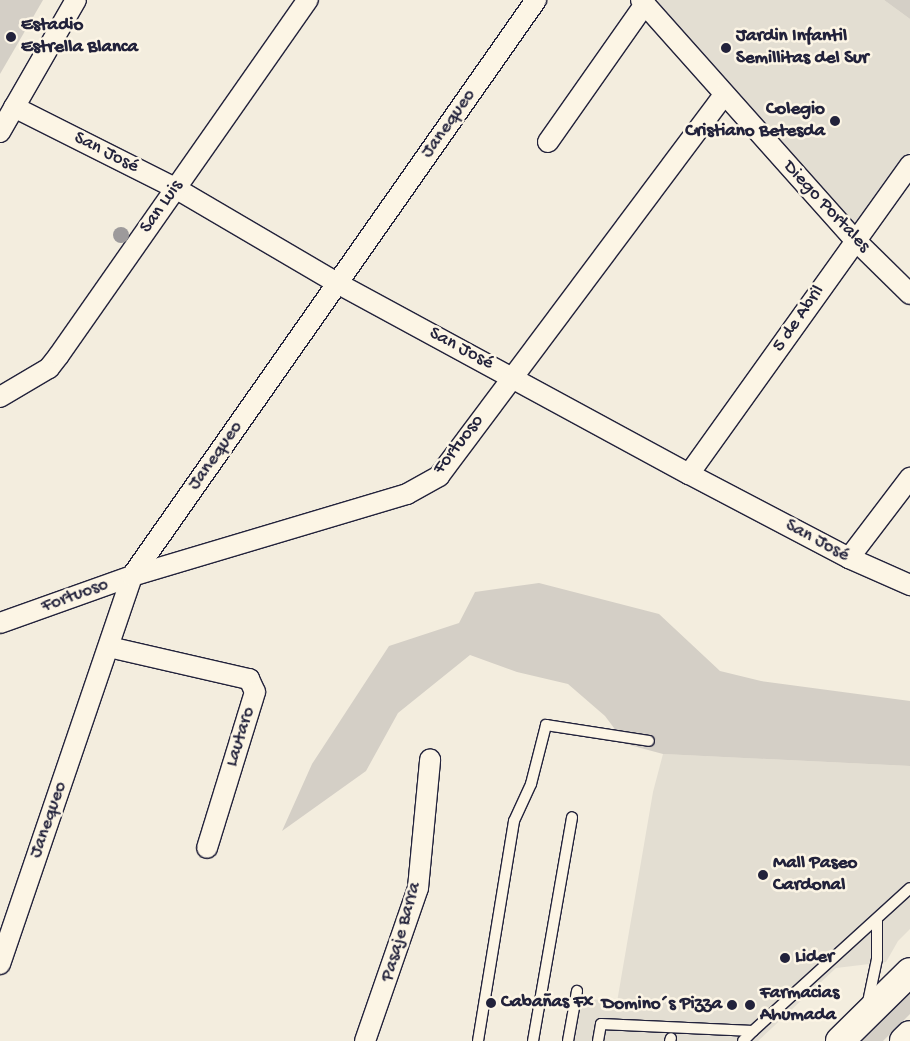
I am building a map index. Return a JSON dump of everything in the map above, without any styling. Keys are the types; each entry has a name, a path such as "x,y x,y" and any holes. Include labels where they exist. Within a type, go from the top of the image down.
{"main road":[{"path":"840,1041 910,972"},
{"path":"904,1041 910,1035"}],"street":[{"path":"0,132 76,0"},
{"name":"San Luis","path":"0,397 53,363 308,0"},
{"name":"Janequeo","path":"0,964 4,935 109,647 132,576 536,0"},
{"name":"Diego Portales","path":"548,142 643,2 855,240 910,294"},
{"name":"Fortuoso","path":"0,623 132,576 407,494 439,476 511,376 724,95"},
{"name":"San José","path":"14,107 175,188 337,283 689,474 849,558 910,585"},
{"name":"5 de Abril","path":"689,474 910,165"},
{"path":"849,558 910,478"},
{"name":"Lautaro","path":"109,647 250,679 256,692 207,848"},
{"name":"Pasaje Barra","path":"365,1041 418,888 430,760"}],"lane":[{"path":"478,1041 514,821 531,784 546,725 649,741"},
{"path":"533,1041 572,817"},
{"path":"743,1041 910,888"},
{"path":"860,1022 873,985 877,919"},
{"path":"568,1041 577,991"},
{"path":"598,1041 601,1024 753,1031"}],"shaded area":[{"name":"Estadio Estrella Blanca","path":"0,0 43,0 0,74"},
{"name":"Colegio Cristiano Betesda","path":"658,0 884,0 910,19 910,152 855,226 652,7"},
{"path":"884,0 910,0 910,19"},
{"path":"539,583 659,614 720,671 761,681 910,701 910,766 663,754 626,744 605,716 568,684 517,672 470,655 398,713 366,771 282,831 312,764 389,646 459,623 475,592"},
{"name":"Mall Paseo Cardonal","path":"663,754 910,766 910,929 898,941 886,962 836,968 758,1041 574,1041 582,998 617,1002 653,792"},
{"path":"910,985 910,1014 883,1041 853,1041"}],"place":[{"name":"Estadio Estrella Blanca","path":"11,37"},
{"name":"Jardin Infantil Semillitas del Sur","path":"726,48"},
{"name":"Colegio Cristiano Betesda","path":"835,121"},
{"name":"Mall Paseo Cardonal","path":"763,875"},
{"name":"Lider","path":"785,958"},
{"name":"Cabañas Fx","path":"491,1003"},
{"name":"Domino´s Pizza","path":"732,1005"},
{"name":"Farmacias Ahumada","path":"750,1005"}]}
